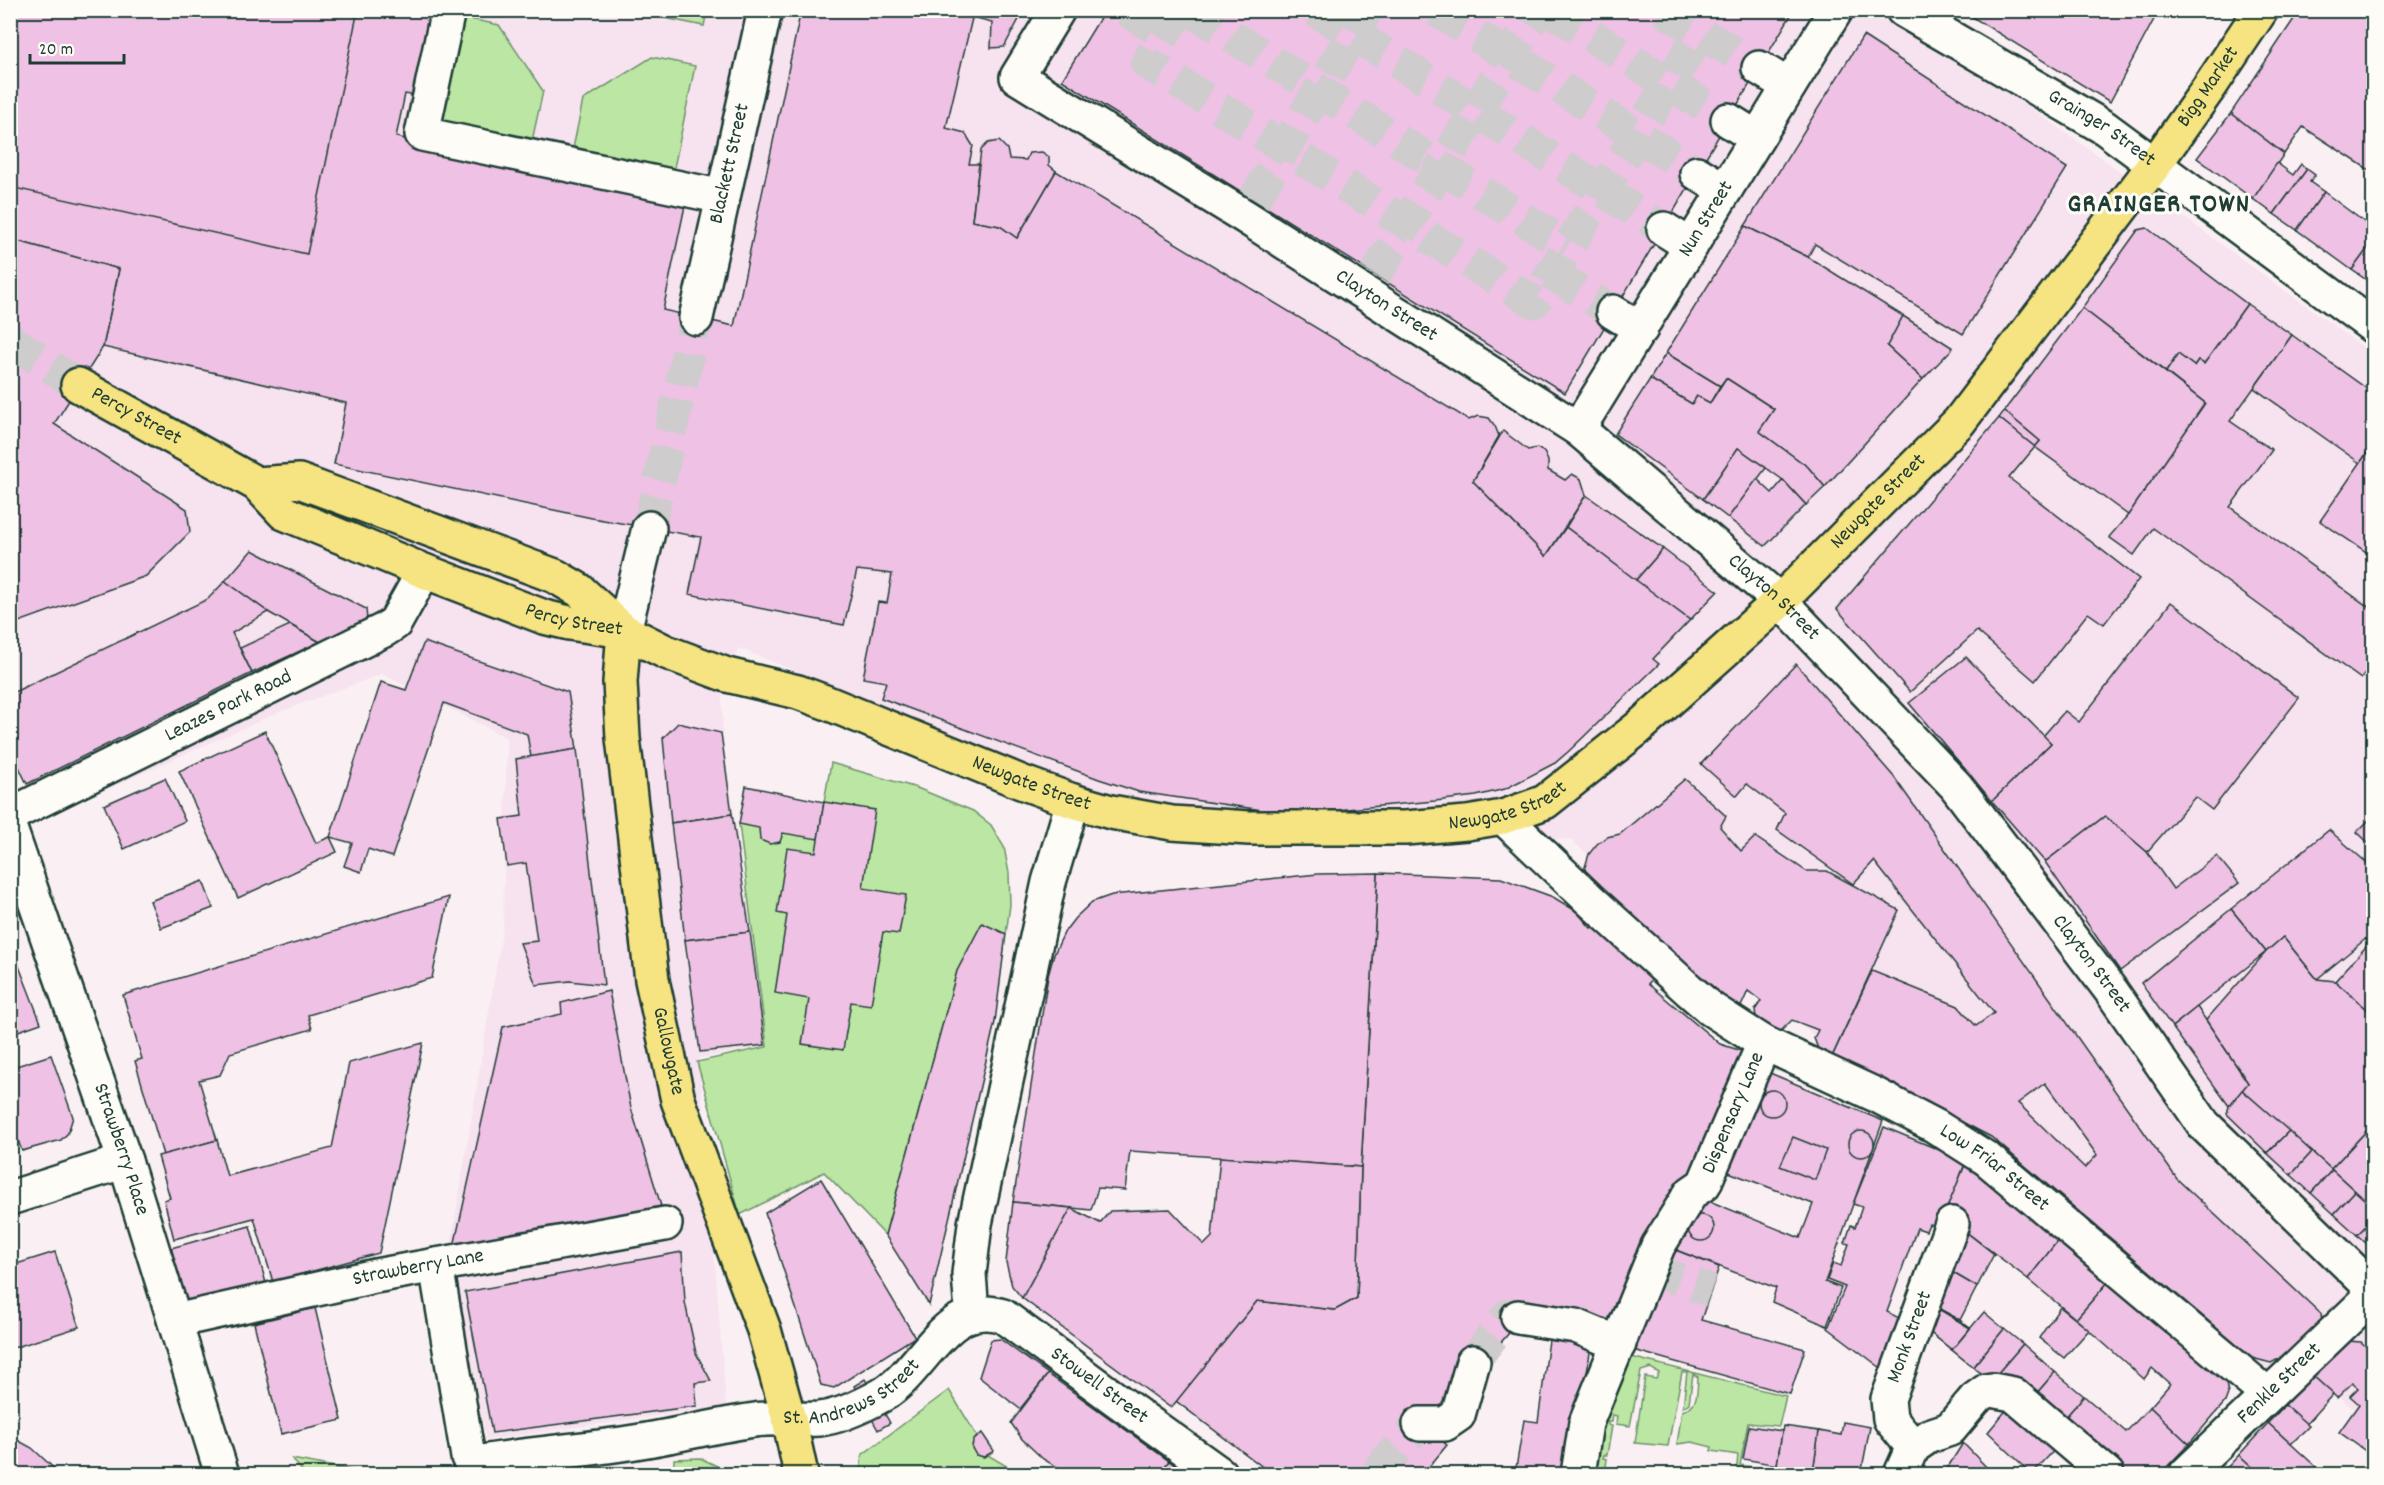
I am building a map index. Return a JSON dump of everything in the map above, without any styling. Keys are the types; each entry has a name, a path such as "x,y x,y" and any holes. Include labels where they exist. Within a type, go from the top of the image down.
{"main road":[{"name":"Bigg Market","path":"2155,164 2209,88 2260,10"},
{"name":"Newgate Street","path":"624,631 666,652 706,668 798,692 1021,782 1111,812 1172,823 1249,828 1406,828 1467,824 1503,817 1545,801 1637,729 1780,601 1959,422 2155,164"},
{"name":"Percy Street","path":"78,385 257,484 284,513 423,571 544,617 624,631"},
{"name":"Percy Street","path":"257,484 299,481 555,576 579,590 624,631"},
{"name":"Gallowgate","path":"624,631 620,682 622,729 652,980 678,1100 764,1330 789,1419 798,1468"}],"street":[{"path":"448,10 422,134 552,157 723,197"},
{"name":"Blackett Street","path":"696,318 765,10"},
{"name":"Clayton Street","path":"1058,10 1017,77 1249,208 1370,284 1578,429 1780,601 1956,786 2112,992 2204,1125 2373,1292"},
{"name":"Nun Street","path":"1578,429 1836,10"},
{"name":"Grainger Street","path":"1903,10 2105,128 2373,327"},
{"path":"1759,68 1789,86"},
{"path":"1728,120 1757,138"},
{"path":"1697,173 1725,190"},
{"path":"1664,229 1691,246"},
{"path":"1613,312 1641,329"},
{"path":"624,631 649,528"},
{"name":"Leazes Park Road","path":"10,816 384,630 395,623 423,571"},
{"path":"972,1313 969,1274 974,1234 1049,882 1073,801"},
{"name":"Low Friar Street","path":"1503,817 1689,990 1712,1008 1764,1043 1876,1095 1935,1126 1987,1160 2268,1395"},
{"name":"Strawberry Place","path":"10,828 125,1161 222,1474"},
{"name":"Dispensary Lane","path":"1619,1344 1658,1246 1691,1193 1704,1184 1764,1043"},
{"path":"10,1198 125,1161"},
{"name":"Strawberry Lane","path":"175,1322 375,1276 665,1224"},
{"name":"Monk Street","path":"1907,1461 1890,1419 1888,1399 1952,1224"},
{"name":"St. Andrews Street","path":"436,1265 468,1456 476,1463 646,1440 755,1420 820,1419 833,1416 882,1395 900,1383 948,1327 972,1313"},
{"name":"Fenkle Street","path":"2186,1474 2373,1292"},
{"name":"Stowell Street","path":"972,1313 992,1312 1003,1316 1220,1474"},
{"path":"1518,1317 1576,1326 1619,1344 1586,1424 1578,1474"},
{"path":"1420,1425 1445,1424 1458,1415 1473,1362"},
{"path":"1907,1461 1929,1436 1955,1425 1975,1399 1986,1391 2002,1392 2107,1474"}],"shaded area":[{"path":"10,11 1893,11 2373,354 2373,1413 2367,1420 2312,1375 2281,1410 1570,840 1217,813 1136,799 1055,776 738,648 722,698 723,738 767,1047 699,1058 726,1406 486,1440 450,1250 503,925 507,738 382,674 282,711 53,813 10,742"}],"green space":[{"path":"656,11 707,11 704,26 660,17"},
{"path":"460,17 499,25 543,91 530,150 436,130"},
{"path":"652,57 695,66 674,168 671,172 571,158 583,100"},
{"path":"831,763 917,788 973,811 991,825 1004,847 1009,873 1010,905 1006,934 982,924 957,971 885,1235 824,1172 740,1215 697,1062 767,1047 739,824 824,802"},
{"path":"1623,1355 1786,1396 1779,1426 1748,1423 1740,1465 1794,1474 1736,1474 1738,1455 1711,1451 1712,1447 1692,1442 1677,1444 1682,1411 1692,1406 1697,1393 1698,1377 1693,1374 1689,1403 1683,1407 1687,1372 1682,1372 1668,1446 1635,1443 1645,1377 1656,1379 1659,1373 1651,1368 1641,1371 1630,1426 1616,1424 1617,1416 1613,1415 1612,1422 1608,1422 1608,1425 1612,1426 1607,1455 1603,1458 1607,1459 1605,1474 1587,1474"},
{"path":"949,1390 977,1436 972,1444 976,1455 983,1457 988,1455 1020,1474 860,1474 862,1455"},
{"path":"700,1458 734,1474 674,1474 674,1459"},
{"path":"292,1459 372,1474 305,1474"}],"building":[{"path":"10,10 436,10 417,96 405,94 396,137 686,201 663,310 734,326 801,10 974,10 946,128 965,133 973,146 969,164 979,164 972,221 1000,226 1017,238 1056,171 1469,420 1478,416 1489,418 1499,436 1473,481 1546,556 1566,527 1690,620 1653,659 1659,664 1569,751 1555,763 1505,789 1476,796 1435,801 1314,812 1276,812 1139,792 1099,779 881,698 886,682 863,678 878,602 887,603 892,574 857,570 844,625 689,594 701,537 592,518 334,464 346,403 103,347 119,269 10,239"},
{"path":"10,10 358,10 307,254 10,187"},
{"path":"974,10 1024,10 1004,47 991,48 992,22 972,17"},
{"path":"1105,10 1794,10 1565,393 1062,80"},
{"path":"1961,10 2159,10 2110,102"},
{"path":"2300,10 2374,10 2374,173 2303,127 2284,154 2231,113"},
{"path":"1863,36 2067,168 1963,334 1815,244 1808,257 1745,226"},
{"path":"2231,113 2284,154 2253,199 2197,158"},
{"path":"999,141 1007,149 1009,159 1026,160 1029,153 1042,152 1049,157 1049,165 1056,171 1017,238 1000,226 972,221 981,150 988,143"},
{"path":"2277,163 2293,175 2301,164 2307,169 2274,214 2253,199"},
{"path":"2307,169 2315,175 2310,182 2324,192 2297,230 2274,214"},
{"path":"2324,192 2367,224 2374,215 2374,240 2352,270 2297,230"},
{"path":"1745,226 1808,257 1903,316 1887,346 1923,379 1825,487 1808,467 1759,431 1774,409 1726,378 1720,386 1666,353"},
{"path":"2147,228 2247,304 2204,364 2198,360 2194,366 2178,354 2166,372 2082,308 2138,230"},
{"path":"10,239 119,269 103,347 54,424 187,509 190,532 146,576 19,622 10,615"},
{"path":"2374,240 2374,285 2352,270"},
{"path":"2247,304 2292,335 2230,421 2272,450 2230,507 2374,611 2374,662 2361,679 2153,528 2134,555 2109,537 2128,515 2205,403 2166,372 2178,354 2194,366 2198,360 2204,364"},
{"path":"2082,308 2205,403 2128,515 2035,447 2040,441 2004,411"},
{"path":"1903,316 1953,348 1923,379 1887,346"},
{"path":"2292,335 2374,394 2374,443 2360,463 2254,388"},
{"path":"1666,353 1720,386 1710,403 1697,396 1692,404 1650,379"},
{"path":"1726,378 1774,409 1759,431 1808,467 1825,487 1806,505 1783,480 1738,448 1703,499 1615,434 1650,379 1692,404 1697,396 1710,403"},
{"path":"2004,411 2040,441 2035,447 1999,418"},
{"path":"1999,418 2035,447 2009,478 2139,579 2104,624 2088,613 2035,681 1977,631 1910,692 1837,609"},
{"path":"1503,431 1528,450 1537,448 1544,452 1548,461 1548,470 1565,480 1572,474 1581,479 1586,495 1546,556 1473,481"},
{"path":"2374,443 2374,557 2320,521"},
{"path":"1738,448 1766,468 1728,518 1703,499"},
{"path":"1757,479 1772,493 1783,480 1806,505 1765,546 1728,518"},
{"path":"1586,495 1663,549 1636,580 1566,527"},
{"path":"1663,549 1718,591 1690,620 1636,580"},
{"path":"252,550 366,609 367,620 320,642 268,612 225,581"},
{"path":"225,581 268,612 232,633 252,673 27,784 10,748 10,694 208,599"},
{"path":"2171,602 2299,698 2212,810 2195,797 2147,852 2105,816 2045,862 1992,801 2051,743 2043,736 2065,711 2079,722"},
{"path":"290,625 320,642 252,673 240,648"},
{"path":"424,642 568,692 577,749 531,757 527,734 444,703 392,857 368,849 361,872 344,866 352,843 330,837 381,682 406,690"},
{"path":"1966,657 2051,743 1992,801 1909,703"},
{"path":"1796,664 1894,777 2177,1179 2321,1314 2322,1323 2290,1353 2271,1363 2252,1358 1991,1137 1943,1112 1830,1061 1872,971 1958,1006 1976,1026 1994,1013 1874,861 1853,884 1777,830 1785,813 1747,784 1737,796 1701,764","holes":["2045,1083 2097,1155 2085,1168 2018,1103"]},
{"path":"678,723 721,733 732,814 671,823 663,738"},
{"path":"265,731 316,843 330,837 337,852 238,898 179,771"},
{"path":"577,749 604,985 570,981 536,985 520,943 537,941 526,863 507,866 501,819 522,816 516,759"},
{"path":"165,778 185,821 124,849 104,805"},
{"path":"1685,779 1726,816 1720,827 1741,851 1755,837 1806,871 1827,871 1899,910 1830,1061 1821,1057 1814,1038 1818,1030 1792,1020 1782,1030 1775,1033 1757,1023 1755,1010 1761,1001 1748,991 1739,1011 1706,990 1626,909 1620,909 1586,879 1585,867 1589,854 1597,844 1607,837 1620,834"},
{"path":"746,786 824,802 818,839 783,833 780,842 770,844 760,840 759,828 739,824"},
{"path":"824,802 875,810 863,888 906,895 899,934 883,932 871,1005 851,1002 843,1050 802,1044 809,999 775,993 787,915 777,913 787,848 816,852"},
{"path":"732,814 750,932 685,940 671,823"},
{"path":"2374,815 2374,848 2357,832"},
{"path":"2105,816 2147,852 2173,889 2217,856 2239,883 2120,971 2045,862"},
{"path":"2329,830 2374,869 2374,932 2317,979 2283,937 2266,952 2231,909"},
{"path":"1378,873 1501,878 1553,897 1576,911 1591,928 1600,918 1656,974 1648,984 1720,1044 1745,1052 1699,1156 1615,1332 1583,1319 1586,1312 1525,1306 1509,1333 1454,1402 1420,1424 1447,1445 1423,1474 1272,1474 1176,1401 1257,1301 1335,1310 1357,1298 1361,1167"},
{"path":"1378,873 1361,1167 1130,1151 1125,1190 1098,1188 1091,1210 1013,1202 1048,976 1054,954 1065,931 1092,902 1112,895 1318,874"},
{"path":"203,881 213,908 161,928 150,901"},
{"path":"449,897 432,978 308,1015 312,1029 230,1053 220,1075 199,1080 217,1140 163,1155 135,1061 142,1059 123,995"},
{"path":"2231,909 2266,952 2172,1027 2141,983"},
{"path":"982,923 1006,934 995,1022 929,1305 885,1235 957,971"},
{"path":"750,932 765,1045 700,1052 685,940"},
{"path":"2283,937 2317,979 2335,981 2374,1015 2374,1123 2331,1169 2242,1090 2248,1083 2206,1020 2266,952"},
{"path":"2374,938 2374,1015 2335,981"},
{"path":"10,943 41,1023 10,1034"},
{"path":"609,991 631,1108 661,1206 453,1251 503,1027 562,1014 561,1003"},
{"path":"2197,1007 2248,1083 2229,1106 2172,1027"},
{"path":"423,1043 379,1253 273,1282 254,1218 174,1239 164,1200 170,1198 158,1156 217,1140 227,1176 332,1148 349,1063"},
{"path":"51,1055 73,1117 68,1133 61,1140 22,1151 10,1119 10,1068"},
{"path":"1770,1073 1883,1121 1825,1282 1841,1288 1827,1326 1772,1302 1776,1288 1665,1246 1697,1196 1800,1238 1813,1204 1726,1171"},
{"path":"1772,1090 1781,1094 1785,1103 1781,1112 1772,1116 1763,1112 1759,1103 1763,1094"},
{"path":"2242,1090 2289,1131 2267,1153 2227,1114 2229,1106"},
{"path":"2374,1123 2374,1208 2331,1169"},
{"path":"1884,1127 1966,1161 1940,1229 1929,1224 1926,1231 1917,1228 1887,1312 1907,1322 1890,1365 1881,1368 1828,1328 1845,1287 1827,1280 1833,1263 1841,1266 1849,1244 1845,1243 1851,1225 1855,1227 1862,1207 1853,1204"},
{"path":"1861,1131 1870,1135 1874,1144 1870,1153 1861,1157 1852,1153 1848,1144 1852,1135"},
{"path":"2289,1131 2312,1152 2291,1175 2267,1153"},
{"path":"1793,1137 1826,1150 1815,1180 1780,1166"},
{"path":"2312,1152 2332,1170 2311,1193 2291,1175"},
{"path":"1220,1157 1361,1167 1357,1298 1335,1310 1257,1301 1171,1408 1022,1298 1071,1208 1100,1223 1110,1211 1170,1209 1204,1245 1212,1237"},
{"path":"1965,1165 2059,1239 2028,1279 1944,1215"},
{"path":"2332,1170 2355,1191 2334,1214 2311,1193"},
{"path":"821,1179 915,1337 834,1388 821,1385 765,1213"},
{"path":"2355,1191 2374,1208 2374,1218 2357,1235 2334,1214"},
{"path":"1013,1202 1071,1208 1022,1298 1012,1286 1006,1262"},
{"path":"1701,1215 1710,1219 1714,1228 1710,1237 1701,1241 1692,1237 1688,1228 1692,1219"},
{"path":"2374,1218 2374,1250 2357,1235"},
{"path":"250,1226 266,1283 188,1306 171,1248"},
{"path":"1966,1232 1994,1254 1977,1287 1948,1270"},
{"path":"2059,1239 2110,1280 2076,1319 2028,1279"},
{"path":"1665,1246 1719,1267 1701,1320 1805,1349 1790,1394 1626,1348"},
{"path":"55,1252 79,1327 10,1349 10,1266"},
{"path":"682,1252 685,1302 696,1353 711,1381 695,1383 697,1406 492,1433 465,1292"},
{"path":"1948,1270 1977,1287 1960,1320 1932,1305"},
{"path":"2110,1280 2225,1377 2228,1394 2225,1402 2189,1444 2150,1407 2170,1384 2152,1368 2144,1379 2076,1319"},
{"path":"1932,1305 1960,1320 1991,1346 1973,1367 1922,1326"},
{"path":"1932,1305 1970,1328 1952,1350 1922,1326"},
{"path":"2060,1307 2089,1330 2064,1358 2039,1338"},
{"path":"315,1308 342,1420 281,1434 254,1323"},
{"path":"1984,1312 2004,1329 1973,1367 1952,1350"},
{"path":"2004,1329 2023,1344 1991,1381 1973,1367"},
{"path":"1000,1339 1048,1374 1020,1409 979,1377 991,1340"},
{"path":"1549,1340 1591,1346 1571,1474 1515,1474 1524,1420 1538,1422"},
{"path":"2347,1341 2361,1342 2374,1354 2374,1457 2339,1432 2359,1404 2350,1396 2358,1388 2352,1383 2337,1398 2312,1375"},
{"path":"2023,1344 2055,1372 2030,1401 1997,1374"},
{"path":"2055,1372 2084,1396 2058,1426 2030,1401"},
{"path":"1048,1374 1169,1461 1159,1474 1069,1474 1043,1459 1022,1439 1011,1423"},
{"path":"2312,1375 2333,1394 2306,1424 2285,1405"},
{"path":"865,1379 890,1423 878,1430 854,1386"},
{"path":"2084,1396 2126,1432 2150,1407 2189,1444 2160,1474 2116,1474 2058,1426"},
{"path":"2013,1402 2061,1443 2032,1474 1988,1432"},
{"path":"2285,1405 2309,1426 2291,1444 2268,1423"},
{"path":"1843,1422 1870,1427 1861,1474 1813,1471 1819,1431 1841,1435"},
{"path":"2268,1423 2324,1474 2260,1474 2239,1455"},
{"path":"1749,1426 1782,1431 1777,1465 1743,1459"},
{"path":"1783,1426 1819,1431 1813,1471 1777,1465"},
{"path":"982,1433 994,1451 984,1457 976,1455 972,1448 973,1441"},
{"path":"10,1436 32,1448 60,1474 10,1474"},
{"path":"1963,1443 1993,1474 1950,1474 1946,1470"},
{"path":"2239,1455 2260,1474 2221,1474"},
{"path":"1169,1461 1187,1474 1159,1474"}],"tunnel":[{"path":"1126,10 1164,34"},
{"path":"1179,10 1147,63 1534,302 1700,33"},
{"path":"1190,10 1567,246"},
{"path":"1315,10 1664,229"},
{"path":"1254,200 1367,10"},
{"path":"1436,10 1697,173"},
{"path":"1375,275 1538,10"},
{"path":"1550,10 1728,120"},
{"path":"1663,10 1759,68"},
{"path":"1551,273 1613,312"},
{"path":"649,528 696,318"},
{"path":"10,340 78,385"},
{"path":"1648,1268 1711,1291"},
{"path":"1473,1362 1508,1315 1518,1317"},
{"path":"1377,1474 1389,1457 1420,1424"}],"district":[{"name":"GRAINGER TOWN","path":"2159,205"}]}
